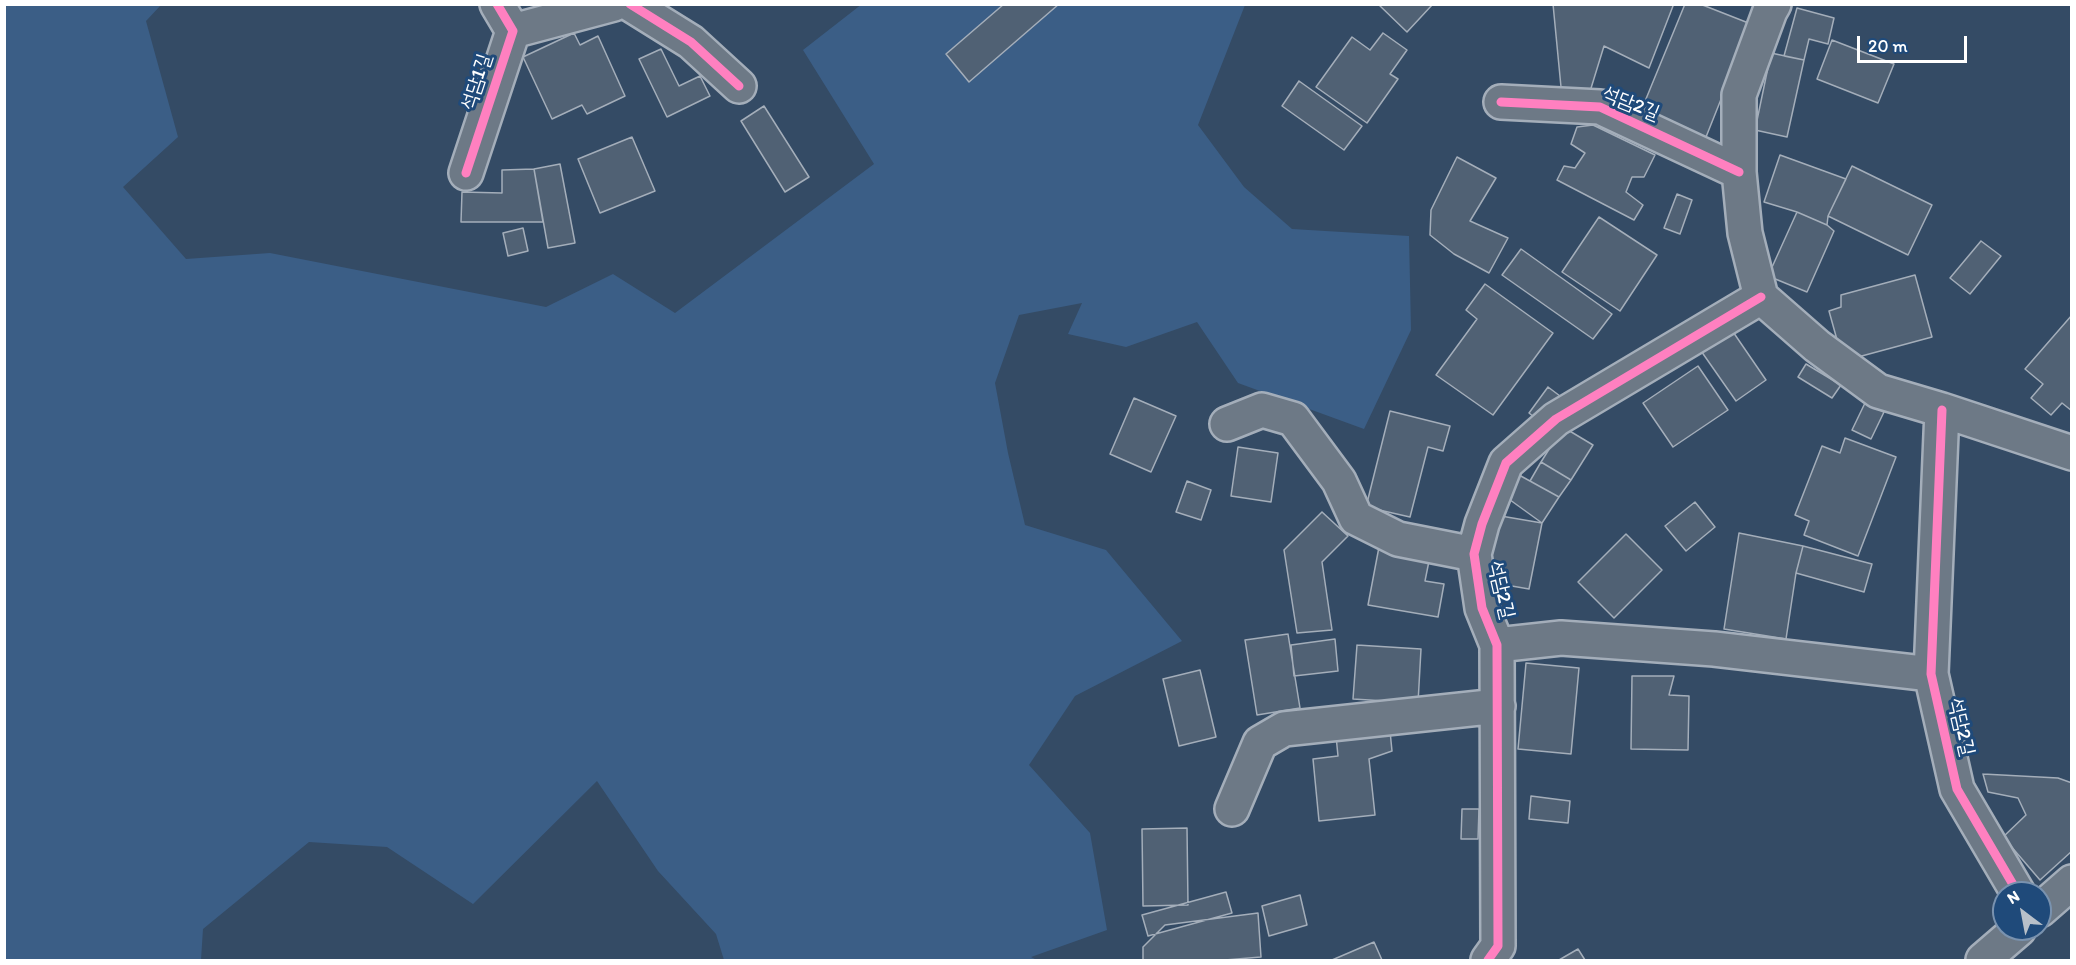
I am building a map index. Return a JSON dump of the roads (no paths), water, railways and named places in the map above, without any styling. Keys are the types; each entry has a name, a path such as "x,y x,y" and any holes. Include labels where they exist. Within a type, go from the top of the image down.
{"street":[{"name":"석담1길","path":"466,173 505,18 614,4"},
{"path":"630,4 691,42 739,86"},
{"path":"1774,4 1739,95 1739,172 1745,233 1761,297 1817,346 1878,391 2072,453"},
{"name":"석담2길","path":"1501,102 1600,107 1739,172"},
{"name":"석담2길","path":"1488,960 1498,946 1497,645 1482,608 1474,554 1482,524 1506,463 1556,418 1761,297"},
{"name":"석담2길","path":"1227,424 1262,410 1293,419 1339,481 1356,518 1398,539 1474,554"},
{"name":"석담2길","path":"1942,410 1931,674 1957,789 2011,881"},
{"name":"석담2길","path":"1497,645 1561,638 1714,649 1931,674"},
{"path":"1232,809 1260,743 1284,729 1498,706"},
{"path":"2052,900 2072,882"},
{"path":"1983,960 2005,941"}]}
